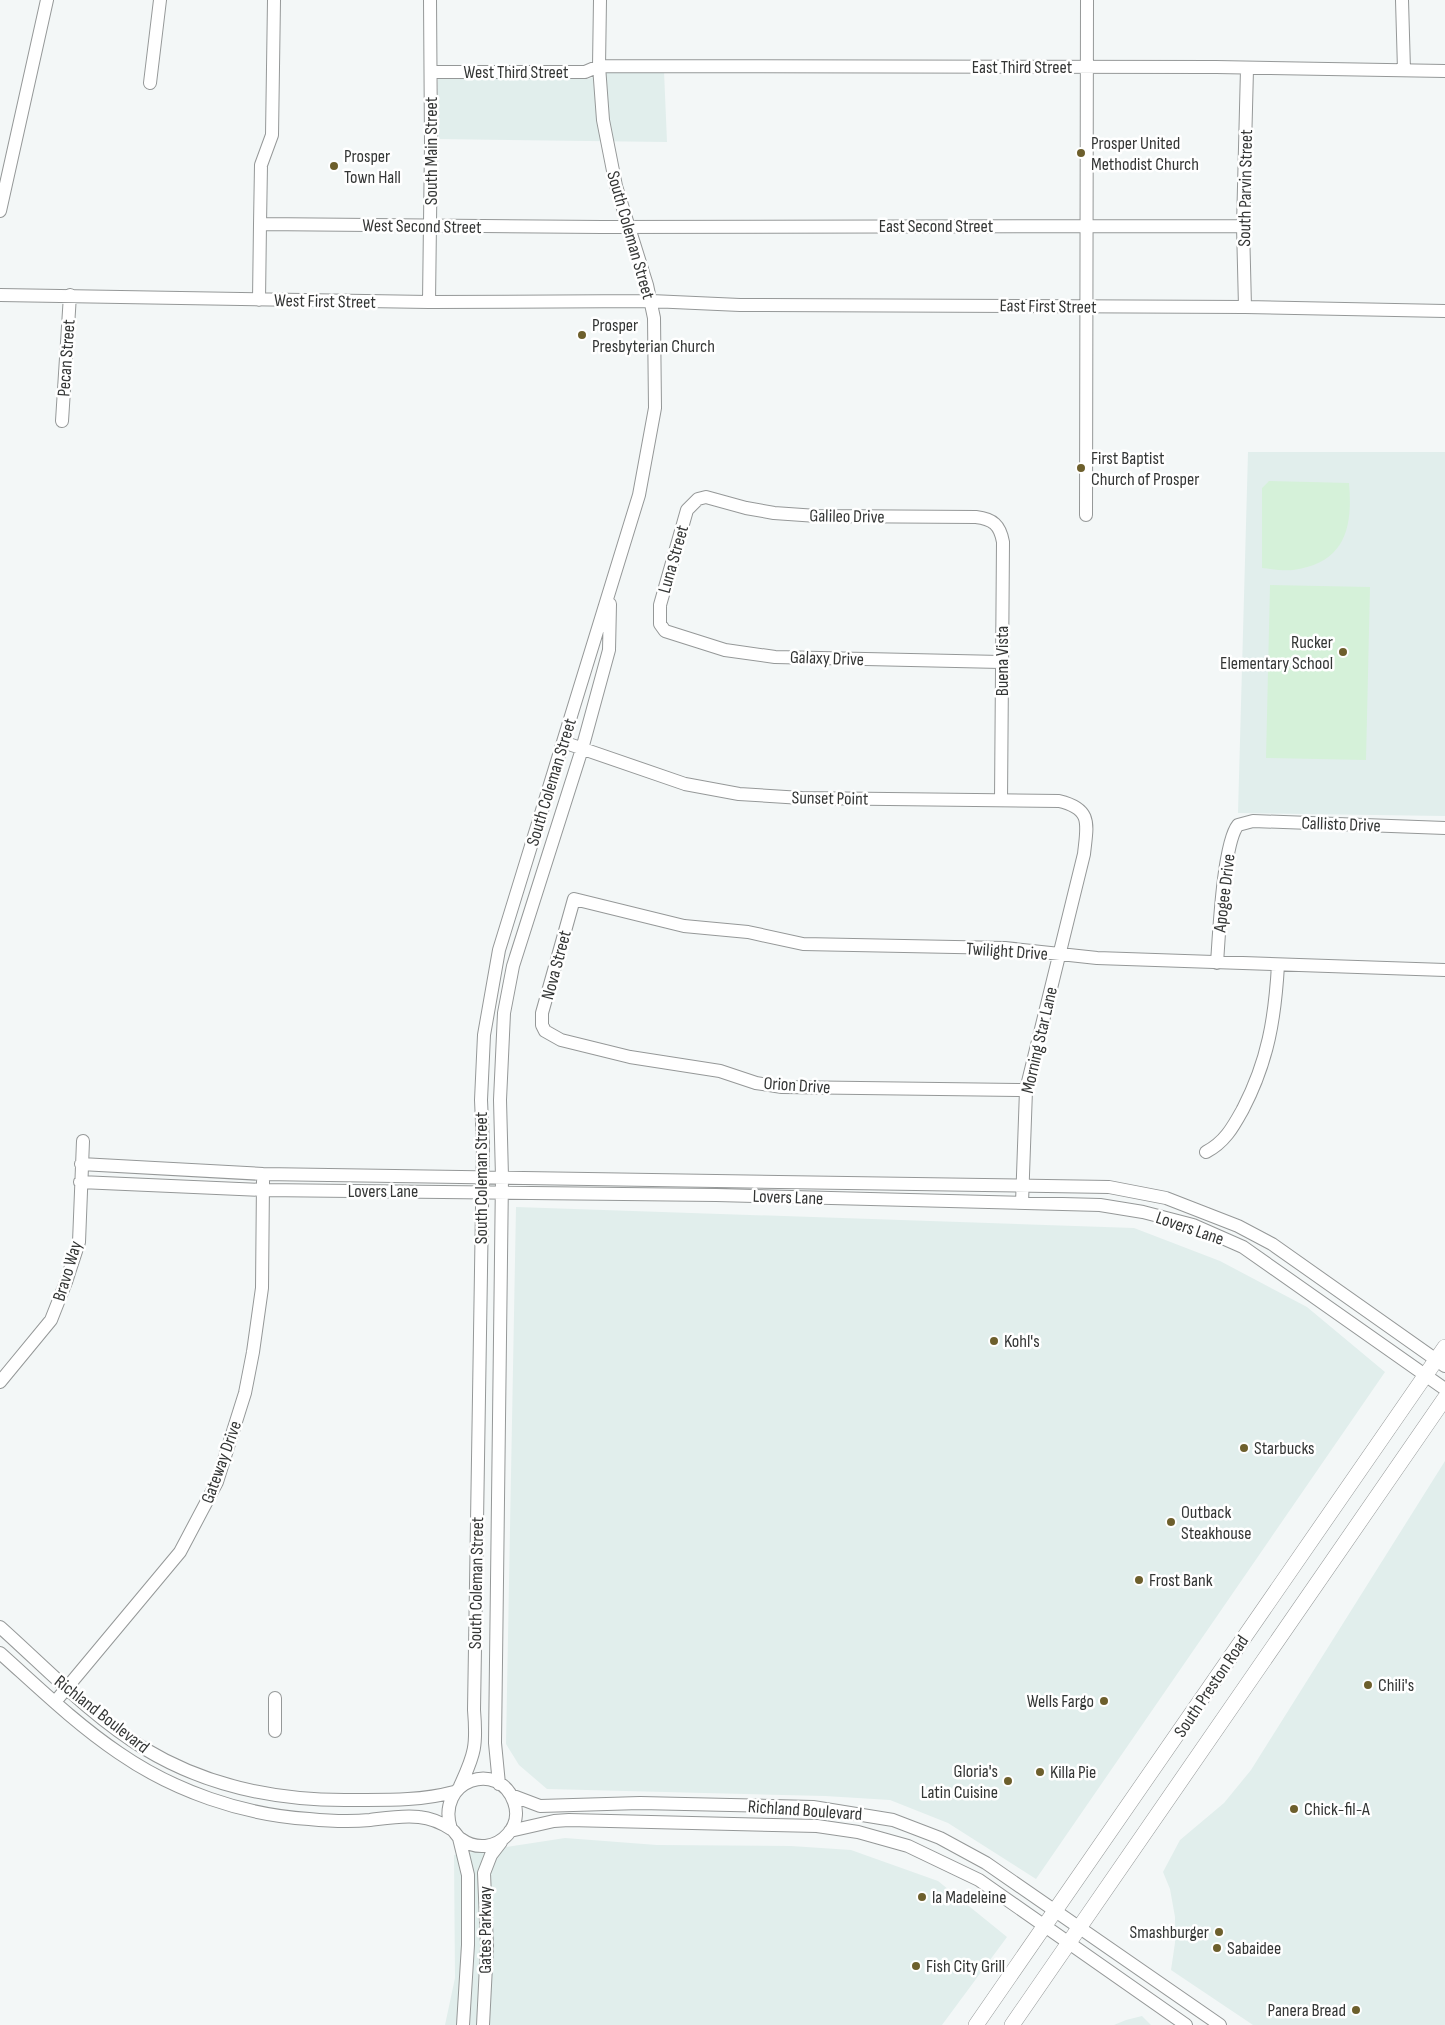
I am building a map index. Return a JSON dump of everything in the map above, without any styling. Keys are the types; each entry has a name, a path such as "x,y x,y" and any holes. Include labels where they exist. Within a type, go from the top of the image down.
{"main road":[{"name":"South Preston Road","path":"976,2025 1425,1375 1442,1358"},
{"name":"South Preston Road","path":"1012,2025 1445,1398"}],"street":[{"path":"0,211 47,0"},
{"path":"150,83 160,0"},
{"path":"258,300 261,165 272,135 274,0"},
{"name":"South Main Street","path":"429,302 430,0"},
{"name":"South Coleman Street","path":"457,1789 471,1762 476,1744 474,1675 482,1192 481,1100 484,1035 499,950 639,496 655,408 655,328 650,301 630,227 616,186 606,143 599,66 600,0"},
{"path":"1086,515 1088,307 1086,226 1087,0"},
{"path":"1402,0 1404,70"},
{"name":"West Third Street","path":"431,72 584,72 599,66"},
{"name":"East Third Street","path":"599,66 1088,67 1445,71"},
{"name":"South Parvin Street","path":"1245,307 1243,226 1247,69"},
{"name":"West Second Street","path":"260,224 630,227"},
{"name":"East Second Street","path":"630,227 1243,226"},
{"name":"West First Street","path":"0,295 429,302 650,301"},
{"name":"Pecan Street","path":"62,421 70,296"},
{"name":"East First Street","path":"650,301 740,305 1245,307 1445,311"},
{"name":"Galileo Drive","path":"698,499 706,497 746,508 774,513 817,516 976,517 989,518 997,524"},
{"name":"Luna Street","path":"660,624 660,605 687,510 698,499"},
{"name":"Buena Vista","path":"997,524 1003,542 1001,800"},
{"name":"South Coleman Street","path":"499,1784 495,1743 502,1192 500,1068 506,1003 513,966 582,750 609,650 611,584"},
{"name":"Galaxy Drive","path":"660,624 665,631 715,647 775,657 1002,662"},
{"name":"Sunset Point","path":"563,742 685,784 739,794 802,798 1058,801 1072,804 1082,810"},
{"name":"Morning Star Lane","path":"1022,1203 1026,1090 1084,854 1088,824 1082,810"},
{"name":"Callisto Drive","path":"1238,825 1253,821 1445,828"},
{"name":"Apogee Drive","path":"1217,963 1222,903 1231,839 1238,825"},
{"name":"Twilight Drive","path":"574,899 684,926 748,932 803,944 1005,948 1059,955 1217,963 1445,970"},
{"name":"Nova Street","path":"545,1031 542,1025 542,1014 574,899"},
{"path":"1206,1152 1219,1145 1232,1129 1258,1081 1275,1009 1278,965"},
{"name":"Orion Drive","path":"545,1031 561,1040 630,1057 720,1071 756,1083 782,1087 1026,1090"},
{"name":"Bravo Way","path":"0,1382 52,1320 79,1242 83,1141"},
{"name":"Lovers Lane","path":"81,1164 263,1174 482,1176 1022,1203 1100,1205 1143,1212 1193,1226 1243,1247 1445,1389"},
{"name":"Gateway Drive","path":"55,1702 180,1552 217,1482 243,1402 254,1352 262,1288 263,1174"},
{"name":"Lovers Lane","path":"80,1182 263,1190 482,1192 1022,1184 1109,1187 1157,1196 1238,1226 1272,1244 1442,1358"},
{"path":"478,1414 499,1414"},
{"path":"478,1428 499,1429"},
{"name":"Richland Boulevard","path":"0,1627 66,1689 145,1749 194,1772 248,1790 286,1798 322,1801 420,1799 457,1789"},
{"name":"Richland Boulevard","path":"0,1653 55,1702 120,1754 154,1774 204,1797 287,1817 358,1821 417,1816 455,1834"},
{"path":"475,1660 496,1661"},
{"path":"474,1675 496,1675"},
{"path":"275,1698 275,1732"},
{"path":"482,1778 499,1784 511,1795 516,1813 507,1836 492,1845 480,1847 469,1844 455,1834 448,1818 448,1806 457,1789 470,1780 482,1778"},
{"name":"Richland Boulevard","path":"511,1795 540,1806 593,1803 812,1807 893,1820 940,1838 966,1851 1056,1910 1220,2025"},
{"path":"676,1804 676,1823"},
{"name":"Richland Boulevard","path":"507,1836 554,1821 569,1820 817,1826 885,1838 958,1868 979,1880 1186,2025"},
{"name":"Gates Parkway","path":"455,1834 468,1875 468,1945 463,2025"},
{"name":"Gates Parkway","path":"483,2025 487,1946 484,1873 491,1855 507,1836"},
{"path":"468,1945 487,1946"}],"shaded area":[{"path":"611,71 664,71 667,142 437,139 438,79 588,79"},
{"name":"Rucker Elementary School","path":"1248,452 1445,452 1445,816 1238,813"},
{"path":"516,1207 1134,1228 1220,1261 1307,1307 1385,1372 1036,1879 948,1823 890,1800 825,1796 547,1789 519,1765 506,1744"},
{"path":"1445,1461 1445,2025 1253,2025 1171,1970 1175,1943 1175,1917 1170,1889 1163,1872 1180,1840 1224,1803 1251,1770"},
{"path":"565,1838 657,1845 791,1846 851,1850 938,1881 1007,1937 942,2025 445,2025 455,1978 454,1855"},
{"path":"1142,2016 1151,2025 1114,2025 1126,2020"}],"green space":[{"path":"1269,481 1349,483 1350,499 1347,528 1342,541 1335,551 1324,560 1293,570 1262,568 1262,488"},
{"path":"1270,585 1370,587 1366,760 1266,758"}],"place":[{"name":"Prosper United Methodist Church","path":"1081,153"},
{"name":"Prosper Town Hall","path":"334,166"},
{"name":"Prosper Presbyterian Church","path":"582,335"},
{"name":"First Baptist Church of Prosper","path":"1081,468"},
{"name":"Rucker Elementary School","path":"1343,652"},
{"name":"Kohl's","path":"994,1341"},
{"name":"Starbucks","path":"1244,1448"},
{"name":"Outback Steakhouse","path":"1171,1522"},
{"name":"Frost Bank","path":"1139,1580"},
{"name":"Chili's","path":"1368,1685"},
{"name":"Wells Fargo","path":"1104,1701"},
{"name":"Killa Pie","path":"1040,1772"},
{"name":"Gloria's Latin Cuisine","path":"1008,1781"},
{"name":"Chick-fil-A","path":"1294,1809"},
{"name":"la Madeleine","path":"922,1897"},
{"name":"Smashburger","path":"1219,1932"},
{"name":"Sabaidee","path":"1217,1948"},
{"name":"Fish City Grill","path":"916,1966"},
{"name":"Panera Bread","path":"1356,2010"}]}
